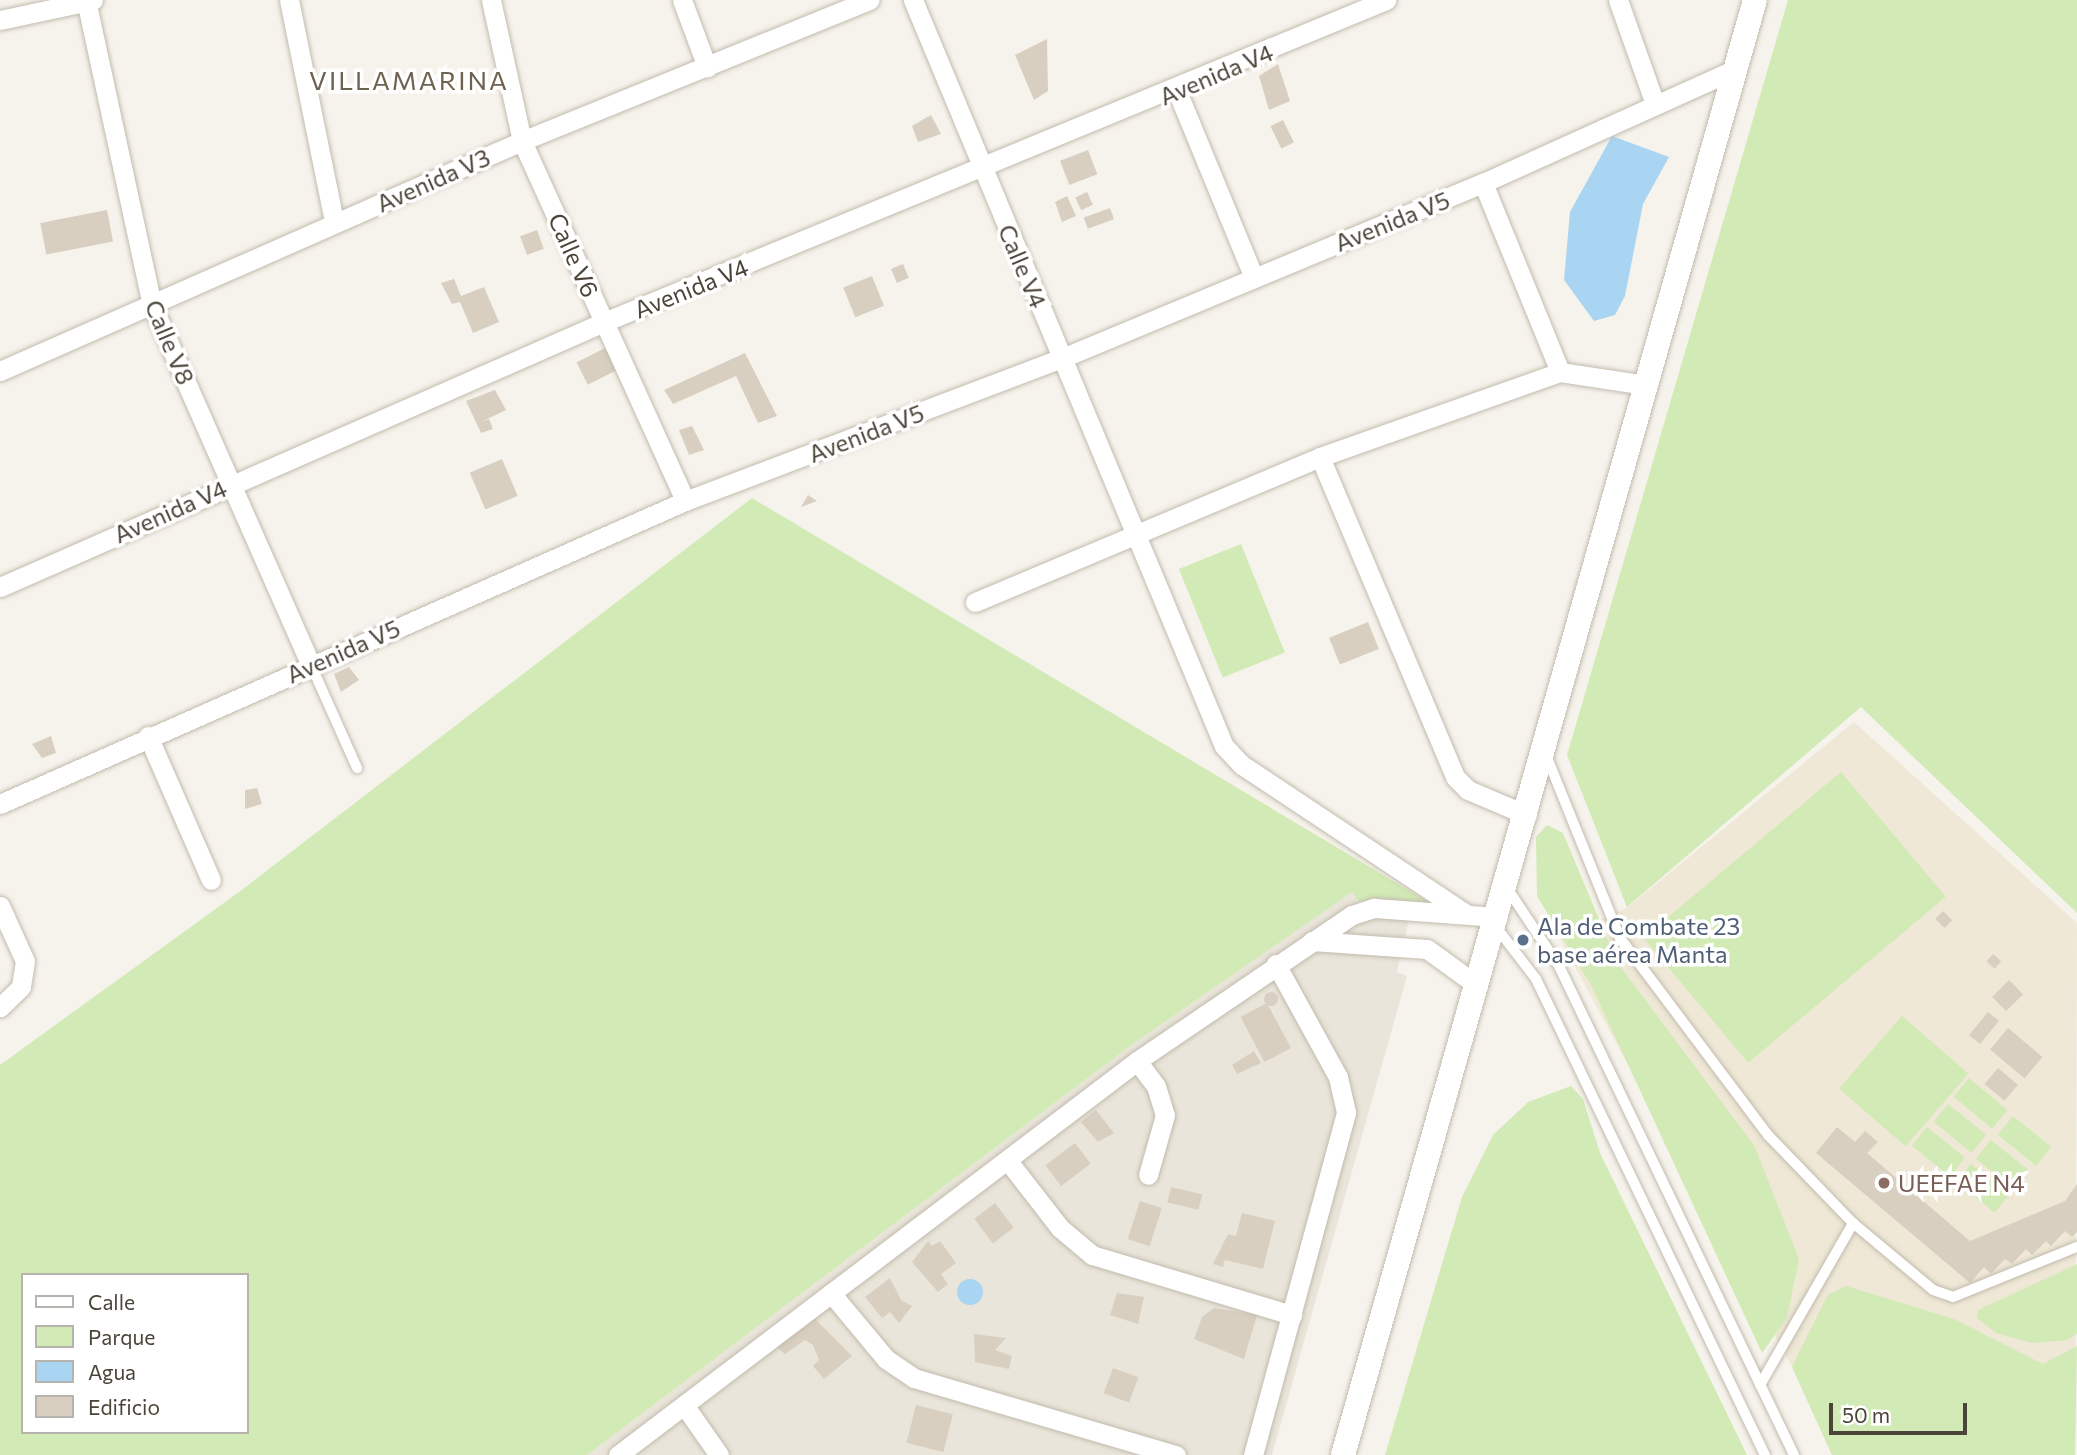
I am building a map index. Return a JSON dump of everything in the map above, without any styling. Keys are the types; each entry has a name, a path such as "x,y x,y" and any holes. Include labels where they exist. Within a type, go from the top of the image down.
{"street":[{"path":"0,20 89,0"},
{"name":"Calle V8","path":"89,0 152,305 233,482 311,665"},
{"path":"289,0 334,222"},
{"name":"Calle V6","path":"491,0 522,141 685,501"},
{"path":"682,0 707,67"},
{"name":"Avenida V3","path":"0,371 522,141 870,0"},
{"name":"Calle V4","path":"913,0 1224,746 1242,765 1465,913"},
{"name":"Avenida V4","path":"0,587 233,482 604,322 983,171 1177,91 1386,0"},
{"path":"1618,0 1655,104"},
{"path":"1343,1455 1507,887 1755,0"},
{"name":"Avenida V5","path":"0,804 148,736 685,501 1062,358 1483,183 1735,69"},
{"path":"1177,91 1254,278"},
{"path":"1483,183 1560,372"},
{"path":"975,602 1135,532 1320,457 1560,372 1646,385"},
{"path":"1320,457 1455,777 1468,790 1527,815"},
{"path":"148,736 211,880"},
{"path":"0,906 25,961 21,987 0,1007"},
{"path":"618,1455 1137,1061 1311,941 1374,908 1465,913 1497,922"},
{"path":"1311,941 1427,949 1478,986"},
{"path":"1253,1455 1346,1112 1338,1077 1276,964"},
{"path":"1137,1061 1156,1086 1165,1115 1148,1175"},
{"path":"1007,1161 1060,1228 1092,1255 1292,1315"},
{"path":"831,1293 886,1359 914,1378 1176,1455"},
{"path":"684,1405 719,1455"}],"lane":[{"path":"311,665 357,768"},
{"path":"1545,752 1620,938 1768,1135 1853,1223 1933,1290 1953,1297 2077,1247"},
{"path":"1507,887 1559,966 1794,1455"},
{"path":"1497,922 1536,979 1765,1455"},
{"path":"1760,1385 1853,1223"}],"shaded area":[{"name":"UEEFAE N4","path":"1854,722 2077,923 2075,1455 1832,1455 1792,1367 1560,939 1628,907"},
{"path":"1353,891 1359,901 1413,901 1397,972 1407,976 1272,1455 587,1455 1133,1044"}],"green space":[{"path":"1788,0 2077,0 2077,913 1861,707 1627,907 1567,755"},
{"path":"752,498 1430,903 1359,901 1352,892 1133,1044 587,1455 0,1455 0,1065 239,892"},
{"path":"1241,544 1285,652 1223,678 1179,569"},
{"path":"1841,772 1946,897 1748,1063 1643,938"},
{"path":"1547,825 1563,833 1617,962 1755,1147 1799,1259 1787,1318 1762,1353 1591,985 1537,896 1536,837"},
{"path":"1902,1016 1968,1074 1905,1146 1839,1088"},
{"path":"1969,1078 2007,1110 1992,1129 1954,1096"},
{"path":"1571,1086 1583,1099 1600,1153 1747,1455 1385,1455 1462,1197 1493,1135 1528,1102"},
{"path":"1948,1104 1986,1135 1972,1153 1934,1122"},
{"path":"2013,1116 2051,1147 2036,1165 1998,1135"},
{"path":"1927,1127 1965,1158 1950,1176 1912,1146"},
{"path":"1991,1140 2029,1171 2014,1189 1976,1159"},
{"path":"1971,1164 2009,1195 1995,1213 1957,1182"},
{"path":"2077,1264 2077,1334 2067,1340 2032,1343 1996,1333 1977,1318 1978,1310"},
{"path":"1846,1286 1954,1319 2043,1364 2077,1346 2075,1455 1832,1455 1792,1367 1828,1295"}],"water":[{"path":"1612,136 1669,157 1643,204 1625,296 1615,315 1594,321 1564,280 1570,212"},
{"path":"970,1279 979,1283 983,1292 979,1301 970,1305 961,1301 957,1292 961,1283"}],"building":[{"path":"1047,39 1048,91 1034,100 1015,55"},
{"path":"1278,64 1290,101 1269,110 1259,76"},
{"path":"931,115 941,134 918,142 912,126"},
{"path":"1283,120 1294,142 1281,149 1270,126"},
{"path":"1088,150 1097,174 1069,185 1060,161"},
{"path":"1087,192 1093,205 1081,210 1075,197"},
{"path":"1067,196 1076,216 1062,222 1055,202"},
{"path":"1110,208 1114,219 1088,229 1084,218"},
{"path":"107,210 113,241 46,254 40,223"},
{"path":"537,230 544,249 527,255 520,236"},
{"path":"903,264 909,278 897,283 891,269"},
{"path":"872,276 884,306 855,317 843,288"},
{"path":"454,279 461,296 484,287 499,322 473,333 460,302 452,304 441,283"},
{"path":"605,348 616,370 588,385 576,363"},
{"path":"745,353 777,416 758,423 736,376 673,404 664,390"},
{"path":"495,390 506,410 481,422 489,419 493,429 481,433 466,401"},
{"path":"692,426 704,450 689,455 679,430"},
{"path":"502,459 518,496 485,509 470,473"},
{"path":"808,495 817,501 801,507"},
{"path":"1368,622 1379,649 1340,665 1329,638"},
{"path":"349,667 359,680 341,692 334,674"},
{"path":"51,736 56,753 42,758 32,744"},
{"path":"257,788 262,804 245,809 245,790"},
{"path":"1943,911 1952,920 1944,928 1935,919"},
{"path":"1993,954 2001,961 1995,969 1986,962"},
{"path":"2009,980 2023,994 2006,1011 1992,997"},
{"path":"1271,992 1276,994 1276,1004 1271,1006 1266,1004 1264,999 1266,994"},
{"path":"1267,1003 1291,1048 1264,1062 1241,1017"},
{"path":"1988,1012 1999,1021 1980,1044 1969,1035"},
{"path":"2008,1028 2042,1057 2024,1078 1990,1049"},
{"path":"1254,1051 1261,1063 1237,1074 1232,1065"},
{"path":"1998,1068 2018,1085 2004,1101 1985,1084"},
{"path":"1096,1110 1114,1133 1098,1142 1081,1122"},
{"path":"1837,1127 1855,1142 1865,1131 1878,1142 1867,1153 1970,1241 2065,1201 2077,1184 2077,1232 2072,1237 2065,1231 2051,1246 2046,1241 2032,1255 2026,1249 2012,1264 2005,1259 1991,1274 1984,1267 1970,1283 1816,1153"},
{"path":"1075,1143 1091,1164 1061,1186 1045,1165"},
{"path":"1171,1187 1202,1194 1199,1210 1167,1203"},
{"path":"1140,1201 1162,1208 1150,1246 1128,1239"},
{"path":"995,1203 1014,1228 993,1243 974,1219"},
{"path":"1242,1213 1275,1221 1263,1269 1225,1260 1223,1267 1213,1264 1228,1234 1236,1236"},
{"path":"928,1241 932,1246 940,1241 956,1263 941,1274 948,1284 938,1292 912,1262"},
{"path":"890,1278 901,1300 912,1306 899,1323 890,1312 882,1318 865,1297"},
{"path":"1117,1293 1144,1297 1138,1324 1110,1315"},
{"path":"1214,1308 1257,1315 1244,1359 1194,1339 1202,1317"},
{"path":"812,1316 852,1356 824,1379 813,1366 819,1360 813,1345 805,1340 785,1354 776,1347"},
{"path":"974,1334 1006,1338 995,1350 1012,1356 1009,1369 975,1362"},
{"path":"1113,1368 1138,1377 1129,1403 1104,1393"},
{"path":"916,1405 953,1414 943,1452 907,1443"}],"place":[{"name":"Ala de Combate 23 base aérea Manta","path":"1523,940"},
{"name":"UEEFAE N4","path":"1884,1183"}],"district":[{"name":"VILLAMARINA","path":"409,80"}]}
